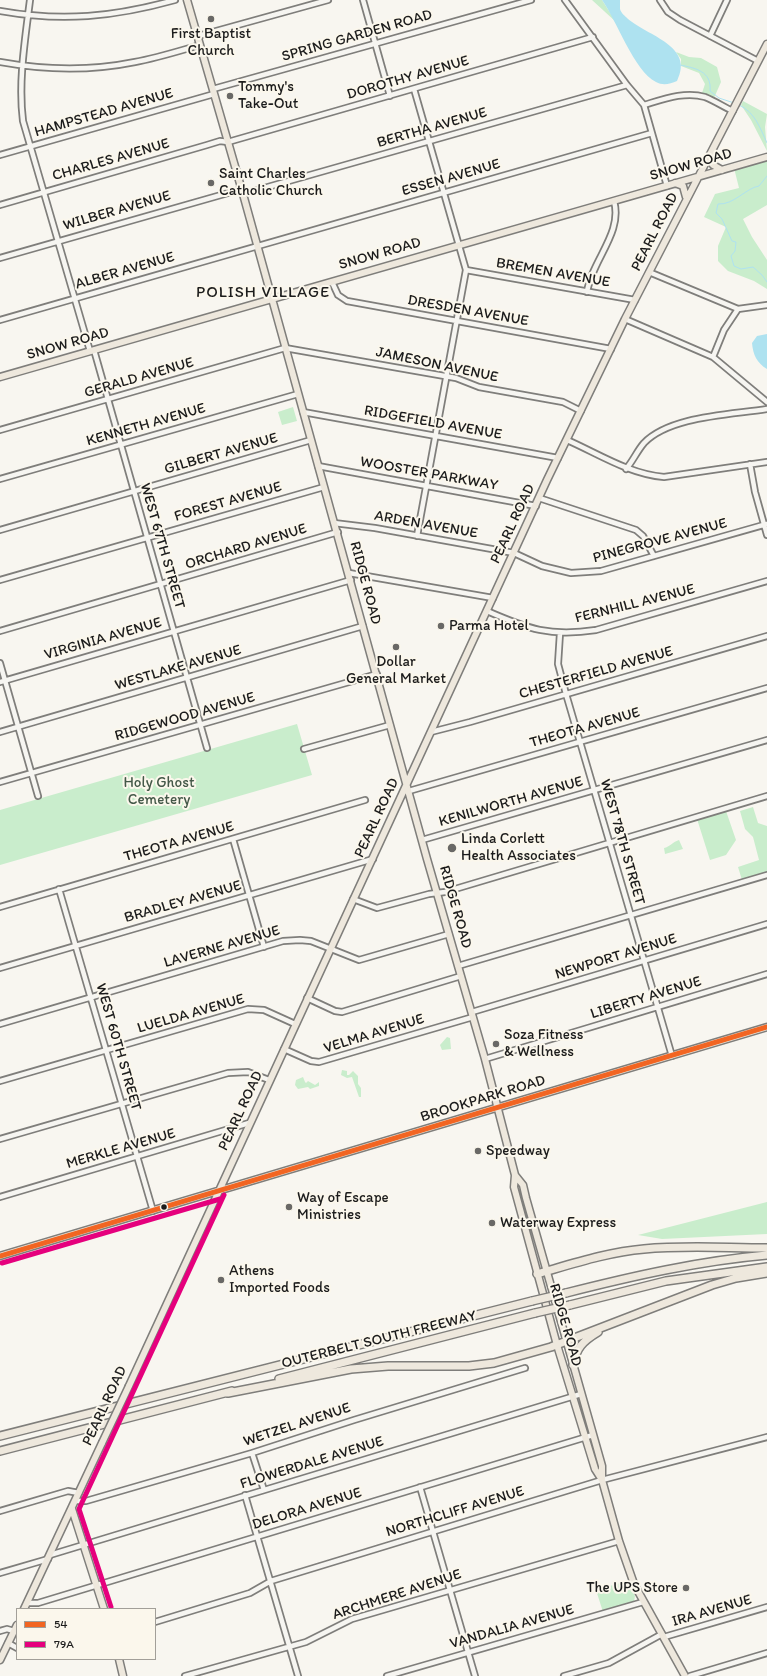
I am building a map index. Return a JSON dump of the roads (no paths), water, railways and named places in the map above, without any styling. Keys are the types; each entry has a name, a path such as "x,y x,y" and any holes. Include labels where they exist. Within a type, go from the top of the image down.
{"highway":[{"path":"537,1274 609,1255 645,1249 681,1247 767,1248"},
{"name":"OUTERBELT SOUTH FREEWAY","path":"0,1436 626,1278 680,1266 767,1255"},
{"name":"OUTERBELT SOUTH FREEWAY","path":"0,1451 535,1313 666,1281 717,1272 767,1267"},
{"path":"228,1393 351,1369 485,1365 557,1345 718,1283 767,1273"},
{"path":"573,1365 576,1352 583,1341 620,1320"}],"main road":[{"name":"RIDGE ROAD","path":"187,0 242,191 334,523 338,532 422,840 485,1059 515,1174 514,1187 537,1274 595,1469 602,1480"},
{"name":"PEARL ROAD","path":"24,1608 80,1493 353,899 408,788 431,732 539,498 625,319 767,44"},
{"path":"711,152 713,165 722,170"},
{"name":"SNOW ROAD","path":"0,377 767,157"},
{"path":"675,183 685,189 686,200"},
{"name":"BROOKPARK ROAD","path":"0,1256 767,1027"},
{"name":"RIDGE ROAD","path":"515,1174 523,1185 602,1466 602,1480 629,1572 643,1602 685,1676"},
{"path":"72,1509 104,1608"},
{"path":"0,1660 16,1628"},
{"path":"118,1660 123,1676"}],"street":[{"name":"WEST 67TH STREET","path":"30,0 23,65 21,104 23,122 57,241 108,399 207,748"},
{"path":"0,11 28,16 64,18 113,14 145,9 175,0"},
{"path":"198,36 328,0"},
{"path":"363,0 390,96"},
{"name":"SPRING GARDEN ROAD","path":"214,92 375,44 531,0"},
{"path":"565,0 627,85 644,105 667,186"},
{"path":"660,0 668,12 758,61"},
{"path":"710,36 723,2 727,0"},
{"name":"DOROTHY AVENUE","path":"228,142 593,37"},
{"path":"1,64 56,68 107,66 152,58 200,45"},
{"name":"BERTHA AVENUE","path":"242,191 627,85"},
{"path":"414,89 466,270 436,435 425,485 417,536"},
{"name":"HAMPSTEAD AVENUE","path":"0,155 214,92"},
{"path":"644,105 674,96 692,95 705,97 736,106"},
{"name":"ESSEN AVENUE","path":"257,246 652,133"},
{"name":"CHARLES AVENUE","path":"0,205 220,141 228,142"},
{"name":"WILBER AVENUE","path":"0,258 242,191"},
{"path":"587,292 593,269 615,226 616,213 614,201"},
{"name":"ALBER AVENUE","path":"0,320 257,246"},
{"name":"BREMEN AVENUE","path":"466,270 635,300"},
{"path":"649,272 663,276 738,309 767,305"},
{"name":"DRESDEN AVENUE","path":"332,282 338,294 347,301 611,349"},
{"path":"713,357 724,330 738,309"},
{"path":"625,319 713,357 767,402"},
{"name":"JAMESON AVENUE","path":"285,348 446,376 479,387 563,402 581,411"},
{"name":"GERALD AVENUE","path":"0,430 285,348"},
{"name":"KENNETH AVENUE","path":"0,479 298,394"},
{"path":"626,469 644,444 657,432 671,426 686,421 767,409"},
{"name":"RIDGEFIELD AVENUE","path":"303,412 558,458"},
{"name":"GILBERT AVENUE","path":"0,530 311,440"},
{"path":"567,440 626,469 651,476 664,477 767,462"},
{"path":"750,464 755,492 766,524 767,535"},
{"name":"WOOSTER PARKWAY","path":"318,466 536,506"},
{"name":"FOREST AVENUE","path":"0,580 324,487"},
{"path":"539,498 636,530 643,536 654,556"},
{"name":"ARDEN AVENUE","path":"334,523 375,528 514,553"},
{"name":"PINEGROVE AVENUE","path":"514,553 542,566 571,573 601,571 766,524"},
{"name":"ORCHARD AVENUE","path":"0,631 338,532"},
{"path":"348,573 493,598"},
{"name":"VIRGINIA AVENUE","path":"3,681 350,580"},
{"name":"FERNHILL AVENUE","path":"487,611 524,627 560,633 596,630 767,581"},
{"name":"WESTLAKE AVENUE","path":"0,732 363,626"},
{"name":"WEST 78TH STREET","path":"560,633 558,664 672,1056"},
{"name":"CHESTERFIELD AVENUE","path":"431,732 767,636"},
{"path":"0,663 3,681 19,726 38,796"},
{"name":"RIDGEWOOD AVENUE","path":"0,782 377,674"},
{"name":"THEOTA AVENUE","path":"408,788 581,742 767,688"},
{"path":"304,749 390,725"},
{"name":"KENILWORTH AVENUE","path":"422,840 767,740"},
{"path":"353,899 377,908 437,893 767,796"},
{"name":"THEOTA AVENUE","path":"0,907 365,800"},
{"path":"233,839 264,947"},
{"name":"BRADLEY AVENUE","path":"0,968 374,859"},
{"path":"458,966 767,875"},
{"name":"WEST 60TH STREET","path":"59,889 153,1211"},
{"name":"NEWPORT AVENUE","path":"472,1014 767,924"},
{"name":"LAVERNE AVENUE","path":"0,1024 283,941 300,940 331,949 359,960 449,934"},
{"name":"LIBERTY AVENUE","path":"485,1059 767,974"},
{"path":"307,998 335,1011 342,1012 461,976"},
{"name":"LUELDA AVENUE","path":"0,1081 250,1009 264,1010 295,1024"},
{"name":"VELMA AVENUE","path":"284,1049 311,1062 319,1062 472,1014"},
{"path":"0,1138 235,1071 248,1072 269,1080"},
{"name":"MERKLE AVENUE","path":"0,1197 249,1123"},
{"name":"WETZEL AVENUE","path":"76,1501 86,1501 252,1453 525,1368"},
{"name":"FLOWERDALE AVENUE","path":"0,1573 84,1544 581,1394"},
{"name":"DELORA AVENUE","path":"27,1603 38,1603 593,1435"},
{"name":"NORTHCLIFF AVENUE","path":"156,1622 250,1594 271,1581 433,1531 602,1480 767,1437"},
{"path":"252,1453 264,1490"},
{"path":"420,1487 475,1676"},
{"path":"0,1511 68,1491 80,1493"},
{"path":"245,1495 298,1676"},
{"name":"ARCHMERE AVENUE","path":"185,1676 306,1642 352,1619 619,1541"},
{"name":"VANDALIA AVENUE","path":"387,1676 643,1602"},
{"name":"IRA AVENUE","path":"564,1676 609,1663 663,1636 767,1607"},
{"path":"0,1631 16,1628"},
{"path":"8,1644 16,1648"},
{"path":"690,1676 767,1653"}],"water":[{"path":"602,0 620,0 620,9 628,19 667,43 675,50 680,59 681,69 677,81 669,84 661,84 648,76 640,68"},
{"path":"767,334 767,369 756,358 752,343 757,336"}],"waterway":[{"path":"680,65 697,69 708,79 710,91 719,98 734,103"},
{"path":"739,105 745,108 753,116 767,143"},
{"path":"767,176 759,186 754,187 729,202 718,204 716,213 722,219 732,241 736,242 735,251 731,256 734,266 741,269 753,267 767,282"}],"place":[{"name":"First Baptist Church","path":"211,19"},
{"name":"Tommy's Take-Out","path":"230,96"},
{"name":"Saint Charles Catholic Church","path":"211,183"},
{"name":"Parma Hotel","path":"441,626"},
{"name":"Dollar General Market","path":"396,647"},
{"name":"Linda Corlett Health Associates","path":"452,848"},
{"name":"Soza Fitness & Wellness","path":"496,1044"},
{"name":"Speedway","path":"478,1151"},
{"name":"Way of Escape Ministries","path":"289,1207"},
{"name":"Waterway Express","path":"492,1223"},
{"name":"Athens Imported Foods","path":"221,1280"},
{"name":"The UPS Store","path":"686,1588"}],"district":[{"name":"POLISH VILLAGE","path":"263,293"}],"park label":[{"name":"Holy Ghost Cemetery","path":"159,792"}]}
